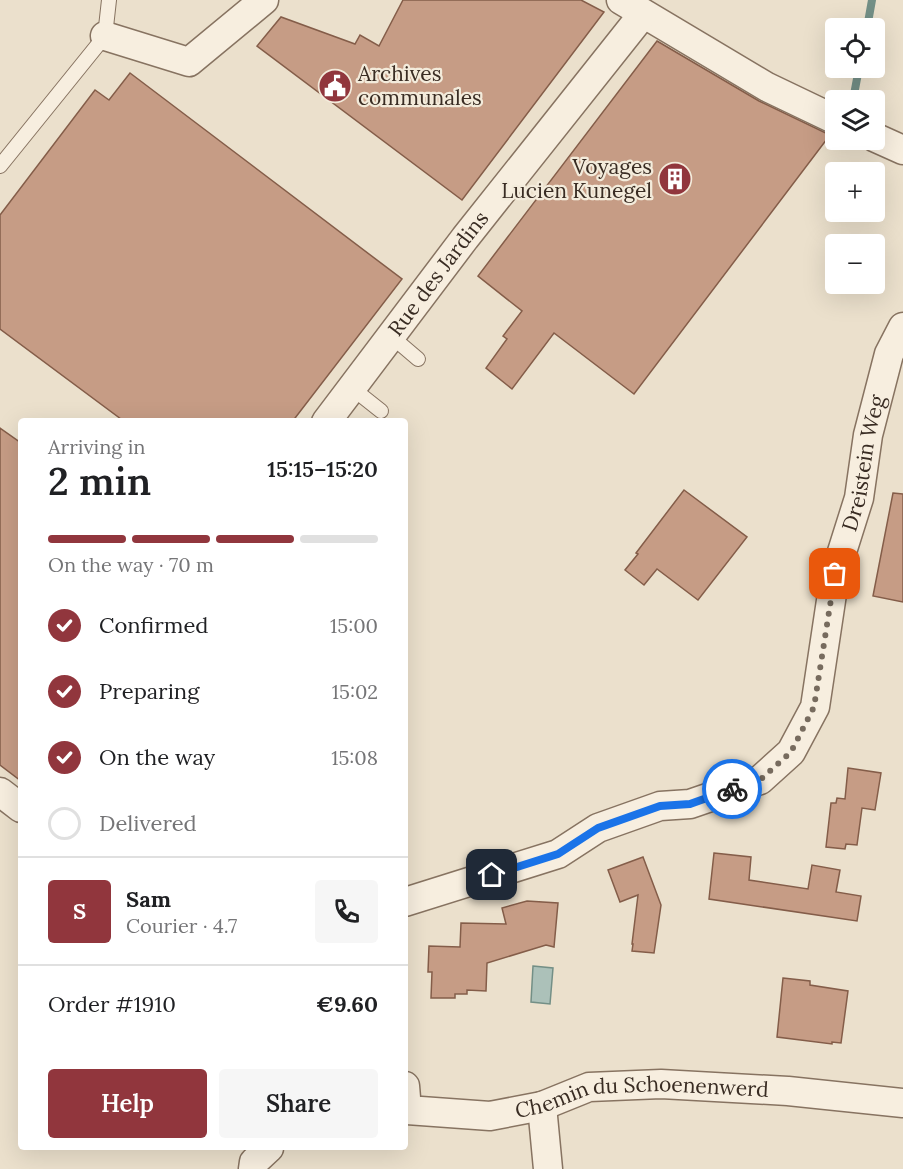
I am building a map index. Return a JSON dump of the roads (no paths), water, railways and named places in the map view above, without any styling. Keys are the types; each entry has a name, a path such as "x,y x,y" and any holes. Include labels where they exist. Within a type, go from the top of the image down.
{"street":[{"path":"105,36 189,62 264,0"},
{"path":"632,7 767,87 825,115"},
{"name":"Rue des Jardins","path":"329,418 465,238 632,7"},
{"path":"885,142 903,150"},
{"name":"Dreistein Weg","path":"408,901 558,854 598,828 660,806 690,804 760,780 791,752 814,707 835,574 860,498 868,435 889,354 903,327"},
{"path":"0,792 18,806"},
{"name":"Chemin du Schoenenwerd","path":"408,1103 490,1116 542,1106 590,1087 661,1084 788,1091 903,1103"},
{"path":"542,1106 548,1169"},
{"path":"253,1169 254,1162 267,1150"}],"lane":[{"path":"0,166 105,36 109,0"},
{"path":"391,336 418,359"},
{"path":"352,388 381,411"}],"waterway":[{"path":"869,18 872,0"},
{"path":"855,90 857,78"}],"place":[{"name":"Archives communales","path":"335,86"},
{"name":"Voyages Lucien Kunegel","path":"675,179"}]}
